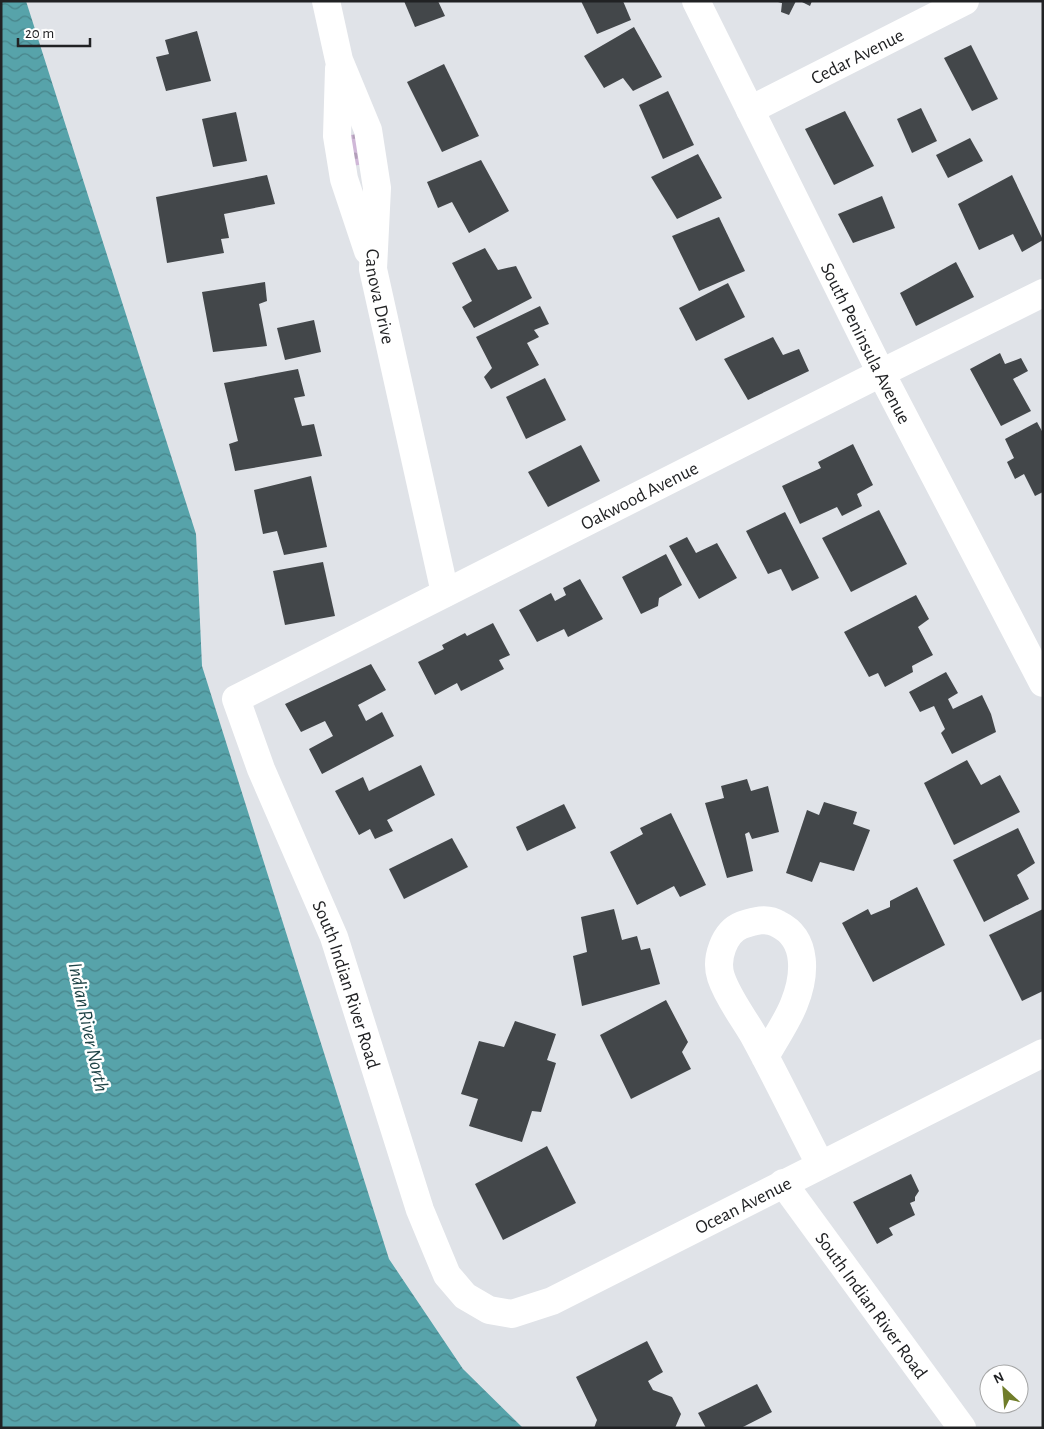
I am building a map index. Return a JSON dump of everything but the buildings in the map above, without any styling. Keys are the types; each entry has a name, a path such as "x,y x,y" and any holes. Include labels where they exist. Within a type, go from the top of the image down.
{"street":[{"name":"Canova Drive","path":"326,1 339,60 368,130 377,188 373,269 445,593"},
{"name":"South Peninsula Avenue","path":"696,1 881,373 1043,683"},
{"name":"Cedar Avenue","path":"750,110 965,1"},
{"name":"Oakwood Avenue","path":"236,699 1043,293"},
{"name":"South Indian River Road","path":"236,699 261,769 334,937 420,1210 447,1275"},
{"name":"Ocean Avenue","path":"447,1275 465,1296 489,1310 512,1314 552,1301 1043,1053"},
{"path":"765,1057 820,1164"},
{"name":"South Indian River Road","path":"783,1183 962,1428"}],"green space":[{"path":"362,133 366,164 351,166 346,136"}],"water":[{"name":"Indian River North","path":"1,1 26,1 196,534 202,666 389,1259 463,1369 523,1428 1,1428"}]}
